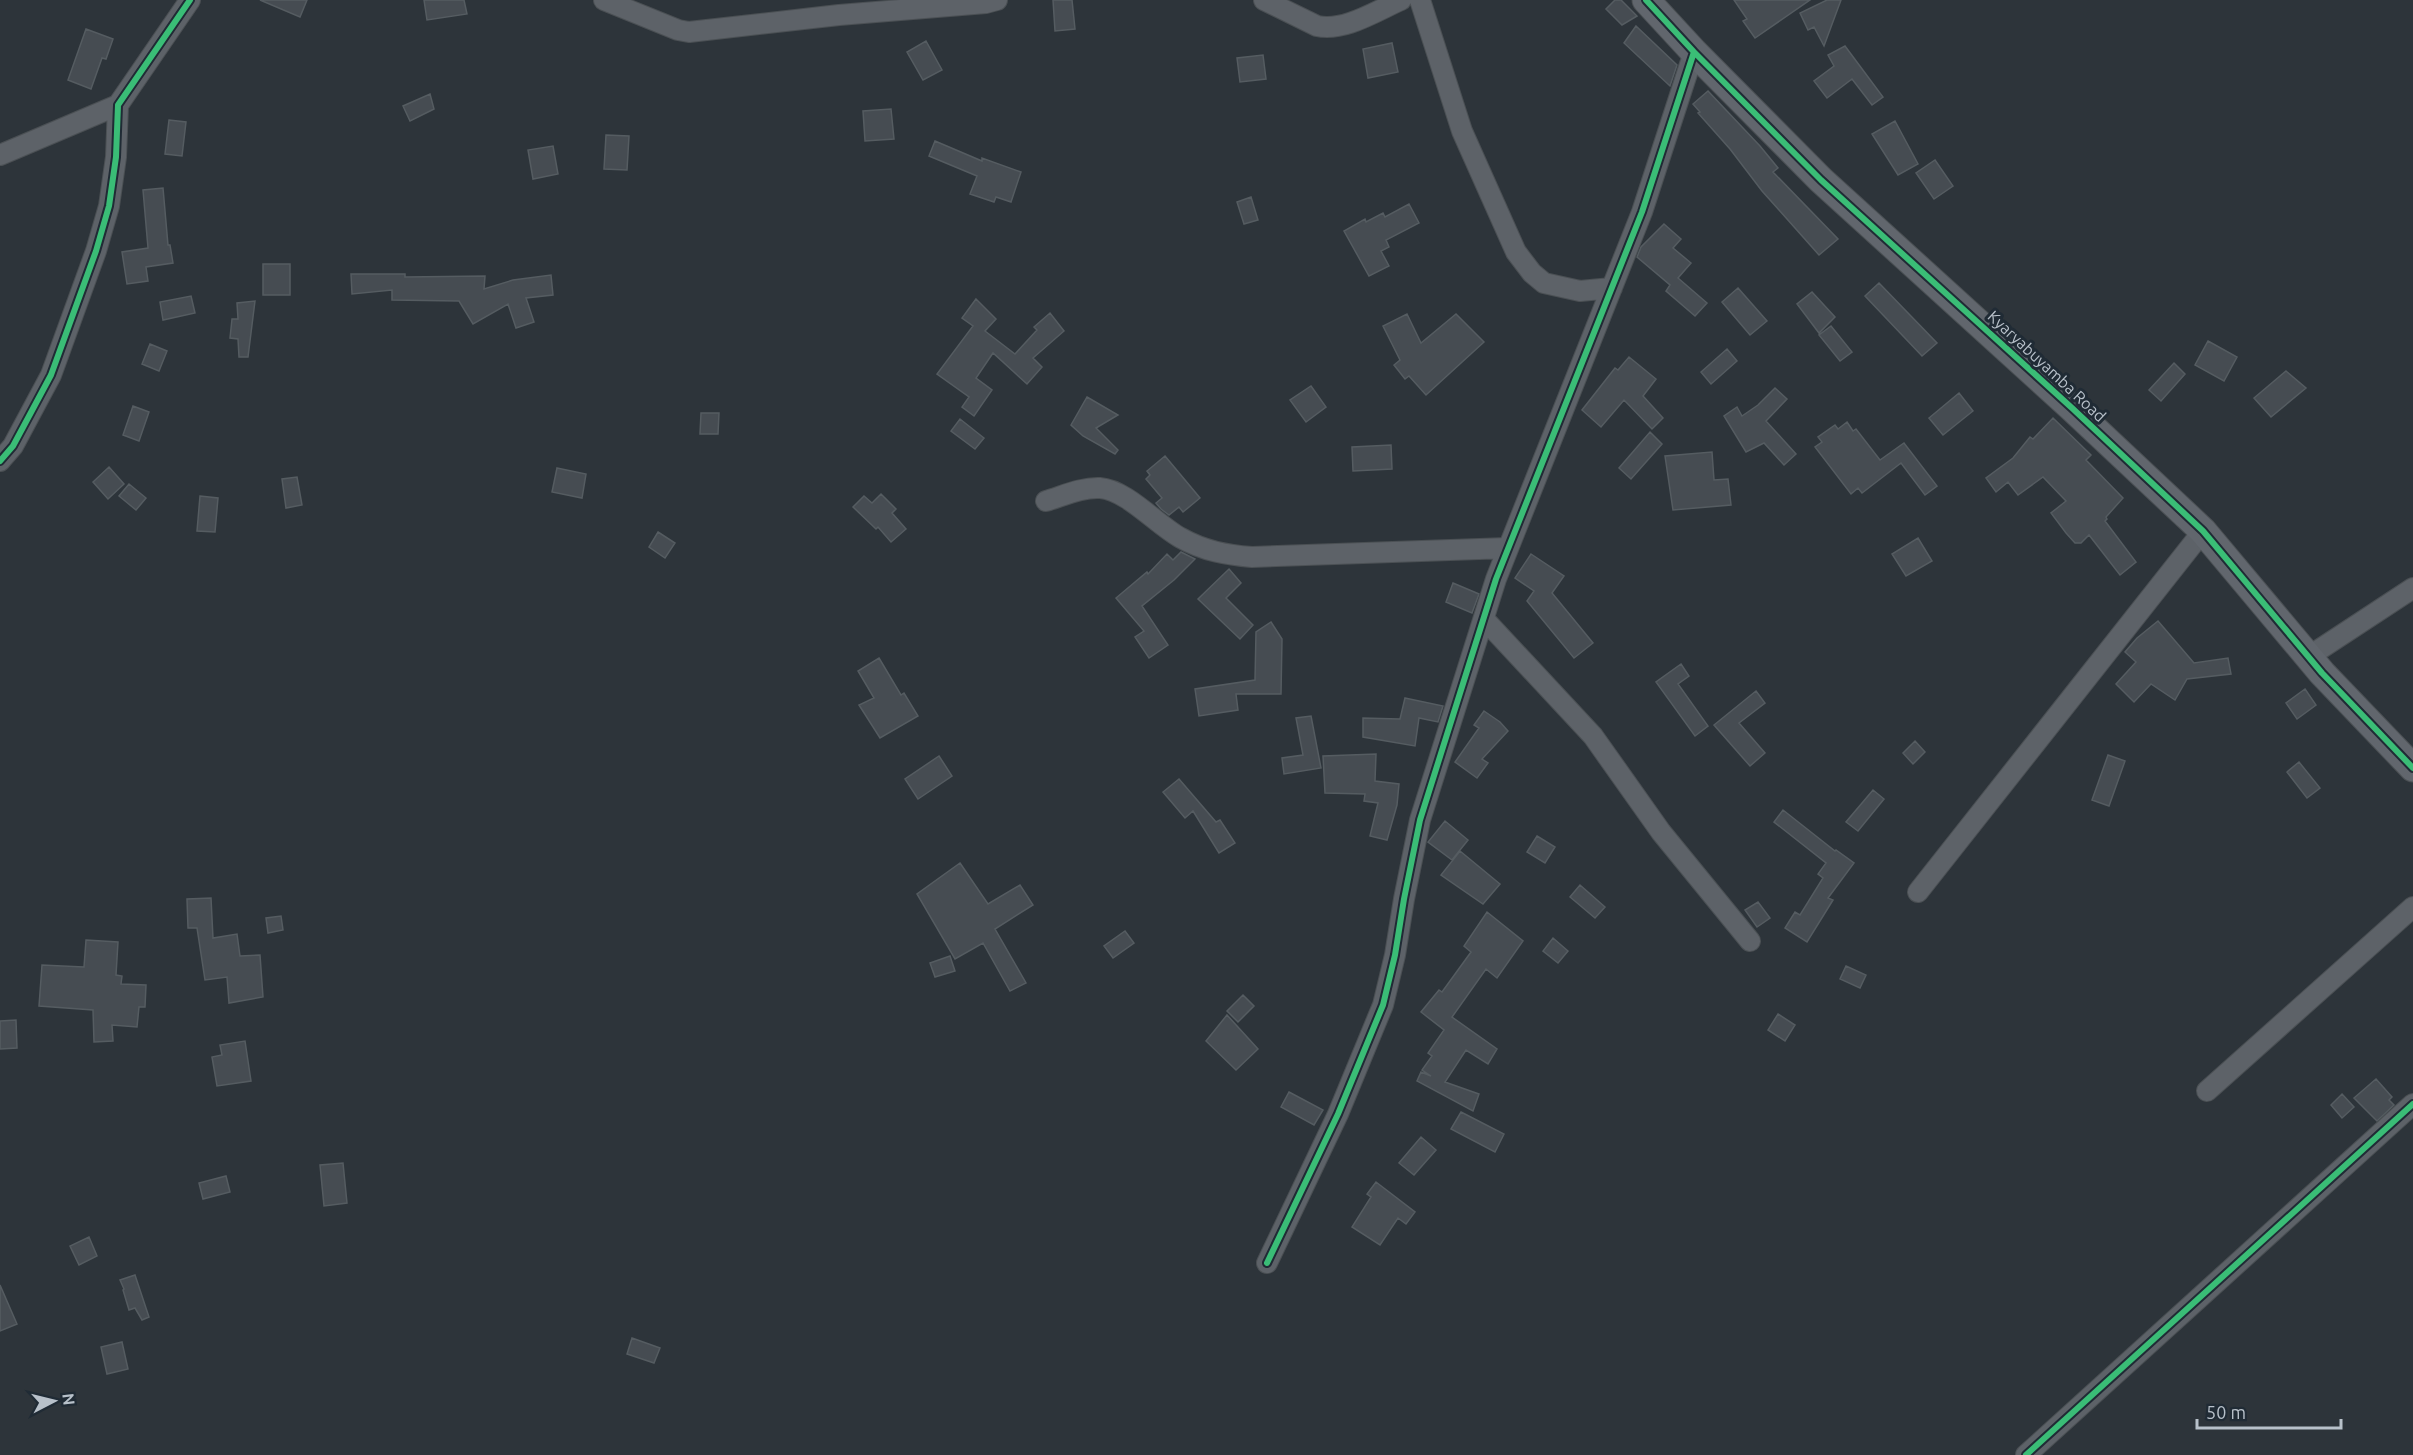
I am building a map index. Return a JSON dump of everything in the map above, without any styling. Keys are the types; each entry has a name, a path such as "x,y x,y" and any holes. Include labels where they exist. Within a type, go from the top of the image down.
{"street":[{"path":"0,461 13,446 51,375 96,251 109,206 116,157 118,105 190,0"},
{"path":"604,0 678,30 689,32 839,15 986,3 997,0"},
{"path":"1264,0 1325,28 1340,26 1401,0"},
{"path":"1420,0 1462,131 1516,252 1532,273 1544,283 1580,291 1612,288"},
{"name":"Kyaryabuyamba Road","path":"1646,0 1694,52 1821,180 2080,415 2202,531 2308,657 2413,768"},
{"path":"1267,1263 1338,1114 1383,1005 1395,955 1420,820 1484,619 1508,548 1642,212 1694,52"},
{"path":"0,155 118,105"},
{"path":"1046,501 1084,489 1100,488 1116,492 1181,538 1206,550 1232,555 1252,557 1508,548"},
{"path":"1918,892 2202,531"},
{"path":"2308,657 2413,588"},
{"path":"1484,619 1593,736 1661,832 1750,941"},
{"path":"2207,1091 2413,907"},
{"path":"2026,1455 2413,1104"}],"building":[{"path":"260,0 307,0 300,17"},
{"path":"424,0 464,0 467,14 427,20"},
{"path":"1053,0 1072,0 1075,29 1055,31"},
{"path":"1615,0 1621,0 1637,16 1622,25 1606,9"},
{"path":"1734,0 1810,0 1755,38 1743,21 1747,19"},
{"path":"1827,0 1841,0 1824,46 1814,27 1808,30 1800,13"},
{"path":"1636,26 1677,65 1670,86 1624,43"},
{"path":"86,29 113,39 106,59 102,58 91,89 68,80"},
{"path":"926,41 942,70 923,80 907,52"},
{"path":"1392,43 1398,72 1368,78 1363,49"},
{"path":"1845,46 1883,97 1872,105 1852,79 1827,98 1814,81 1834,66 1828,55"},
{"path":"1263,55 1266,79 1240,82 1237,58"},
{"path":"1708,91 1778,168 1773,172 1838,239 1819,255 1762,191 1730,149 1698,113 1700,112 1693,104"},
{"path":"430,94 434,109 410,121 403,106"},
{"path":"891,109 894,139 865,141 863,111"},
{"path":"169,120 186,122 182,156 165,154"},
{"path":"1895,121 1918,164 1898,175 1872,134"},
{"path":"606,135 629,136 627,170 604,169"},
{"path":"935,141 982,161 982,158 1021,172 1011,202 996,197 994,202 970,194 977,176 929,156"},
{"path":"553,146 558,174 533,179 528,150"},
{"path":"1935,160 1953,186 1934,199 1916,173"},
{"path":"163,188 168,245 170,245 173,263 146,267 148,281 127,284 122,252 148,248 143,190"},
{"path":"1251,197 1258,220 1244,224 1237,202"},
{"path":"1409,204 1419,223 1386,240 1389,247 1381,251 1389,266 1369,276 1344,231 1365,219 1366,222 1383,213 1385,217"},
{"path":"1664,224 1681,239 1673,248 1691,263 1678,278 1707,303 1695,316 1666,291 1670,285 1637,257 1641,247"},
{"path":"263,264 290,264 290,295 263,295"},
{"path":"351,274 405,274 405,277 485,276 484,289 513,280 551,275 553,295 526,298 534,322 516,328 508,304 473,324 459,301 392,300 392,290 352,294"},
{"path":"1879,283 1937,343 1922,356 1865,296"},
{"path":"1738,288 1767,321 1750,335 1722,302"},
{"path":"1812,292 1835,317 1819,333 1797,304"},
{"path":"191,296 195,313 163,320 160,302"},
{"path":"976,299 996,319 985,331 1015,354 1037,330 1034,327 1050,313 1064,331 1033,358 1042,367 1027,384 993,353 976,378 992,390 974,416 962,407 969,397 937,374 973,326 962,318"},
{"path":"255,301 248,357 239,357 238,339 230,338 232,319 238,319 237,303"},
{"path":"1407,314 1421,343 1456,314 1484,342 1426,395 1409,376 1405,379 1394,365 1400,360 1383,326"},
{"path":"1831,326 1852,352 1840,361 1819,335"},
{"path":"2208,341 2237,357 2224,381 2195,365"},
{"path":"150,344 167,351 159,371 142,364"},
{"path":"1727,349 1737,361 1711,384 1701,372"},
{"path":"1629,357 1656,379 1643,396 1663,418 1652,429 1624,400 1601,427 1582,410 1615,368 1618,370"},
{"path":"2174,363 2185,374 2161,401 2149,390"},
{"path":"2286,371 2306,388 2271,417 2254,398"},
{"path":"1311,386 1326,407 1306,422 1290,400"},
{"path":"1775,388 1787,399 1766,421 1796,454 1784,465 1764,443 1746,452 1724,416 1737,407 1742,416 1758,405"},
{"path":"1959,393 1973,411 1943,435 1929,418"},
{"path":"1087,397 1118,415 1096,428 1118,450 1115,454 1083,436 1071,425"},
{"path":"133,406 149,412 139,441 123,435"},
{"path":"701,413 719,413 718,434 700,434"},
{"path":"2053,418 2091,455 2086,460 2123,498 2105,521 2136,562 2120,575 2089,535 2081,543 2075,543 2066,533 2051,513 2066,501 2043,477 2018,495 2008,482 1996,492 1986,478 2013,458 2030,437 2033,439"},
{"path":"960,419 984,438 975,449 951,431"},
{"path":"1847,422 1853,431 1856,429 1880,460 1904,443 1937,486 1925,495 1901,463 1862,493 1858,488 1851,494 1815,447 1822,442 1818,437 1835,425 1838,429"},
{"path":"1650,432 1662,444 1631,479 1619,468"},
{"path":"1391,445 1392,469 1353,471 1352,447"},
{"path":"1712,452 1714,480 1728,479 1731,505 1673,510 1665,456"},
{"path":"1165,456 1200,498 1183,512 1179,507 1169,515 1156,503 1162,498 1146,479 1150,475 1147,471"},
{"path":"109,467 124,484 108,499 93,482"},
{"path":"557,468 586,474 582,498 552,492"},
{"path":"297,477 302,505 286,508 282,479"},
{"path":"129,484 146,498 136,510 119,496"},
{"path":"881,494 896,509 892,513 906,529 891,542 878,527 876,529 853,507 864,496 872,503"},
{"path":"200,496 218,498 215,532 197,531"},
{"path":"658,532 675,543 665,558 649,547"},
{"path":"1918,538 1932,561 1906,576 1892,554"},
{"path":"1181,552 1195,559 1142,606 1168,645 1149,658 1135,637 1144,631 1116,598 1147,572 1148,574 1167,554 1173,560"},
{"path":"1531,554 1564,576 1552,593 1593,643 1574,658 1527,601 1534,591 1515,578"},
{"path":"1229,569 1241,583 1226,598 1253,625 1240,639 1198,599"},
{"path":"1453,583 1479,594 1472,613 1446,602"},
{"path":"2158,621 2194,663 2228,658 2231,674 2187,679 2175,700 2151,684 2134,702 2116,684 2136,662 2125,652 2137,638"},
{"path":"1271,622 1282,639 1281,694 1236,694 1238,710 1199,716 1195,689 1255,680 1256,632"},
{"path":"879,658 901,695 904,693 918,716 880,738 859,705 874,698 858,671"},
{"path":"1681,664 1689,676 1678,684 1708,726 1695,736 1656,682"},
{"path":"2305,689 2316,705 2297,719 2286,703"},
{"path":"1756,691 1765,703 1739,723 1765,753 1750,766 1714,725"},
{"path":"1405,698 1443,706 1438,722 1419,718 1415,746 1363,737 1363,718 1400,719"},
{"path":"1484,711 1508,731 1482,759 1488,763 1477,778 1455,762 1479,728 1474,725"},
{"path":"1311,716 1321,768 1284,774 1282,758 1303,755 1296,718"},
{"path":"1915,741 1925,752 1913,764 1903,753"},
{"path":"1376,754 1375,781 1399,784 1397,805 1387,840 1370,836 1378,803 1364,801 1365,794 1325,793 1323,756"},
{"path":"2108,755 2125,761 2109,806 2092,800"},
{"path":"939,756 952,776 918,799 905,779"},
{"path":"2299,762 2320,788 2307,798 2287,772"},
{"path":"1179,779 1216,822 1220,820 1235,843 1219,853 1193,811 1185,818 1163,792"},
{"path":"1873,790 1884,799 1858,831 1846,822"},
{"path":"1783,810 1854,863 1828,898 1833,900 1807,942 1785,928 1795,912 1800,915 1823,878 1818,874 1826,863 1774,822"},
{"path":"1445,821 1468,840 1452,860 1428,842"},
{"path":"1537,836 1555,847 1545,863 1527,852"},
{"path":"1460,851 1500,884 1483,904 1441,875"},
{"path":"960,863 988,904 1020,885 1033,905 995,929 1026,983 1010,991 983,943 955,959 917,894"},
{"path":"1580,885 1605,907 1595,918 1570,897"},
{"path":"211,898 213,938 237,934 240,956 260,955 263,997 229,1003 227,977 205,980 197,928 188,928 187,899"},
{"path":"1758,902 1770,918 1757,927 1745,910"},
{"path":"1487,912 1523,941 1497,978 1486,969 1452,1017 1497,1049 1488,1064 1466,1050 1445,1082 1479,1094 1473,1111 1417,1081 1421,1072 1431,1076 1422,1070 1432,1056 1428,1053 1444,1030 1421,1012 1439,990 1442,992 1471,952 1464,946"},
{"path":"281,916 283,930 268,933 266,918"},
{"path":"1125,931 1134,943 1113,958 1104,946"},
{"path":"1553,938 1568,951 1558,963 1543,951"},
{"path":"86,940 118,942 116,975 122,976 121,984 146,985 145,1007 139,1007 137,1027 112,1025 113,1041 94,1042 93,1010 39,1006 42,965 84,967"},
{"path":"950,956 955,971 935,977 930,963"},
{"path":"1846,966 1866,975 1860,988 1840,979"},
{"path":"1243,995 1254,1006 1238,1022 1227,1011"},
{"path":"1778,1014 1795,1025 1785,1041 1768,1030"},
{"path":"1227,1015 1258,1049 1236,1070 1206,1041"},
{"path":"16,1020 17,1048 0,1049 0,1021"},
{"path":"245,1041 251,1081 217,1086 212,1057 222,1055 220,1045"},
{"path":"2376,1079 2392,1097 2389,1100 2394,1105 2377,1121 2354,1098"},
{"path":"1289,1092 1323,1110 1314,1125 1281,1107"},
{"path":"2342,1094 2354,1107 2342,1118 2331,1105"},
{"path":"1461,1112 1504,1134 1495,1152 1451,1129"},
{"path":"1421,1137 1436,1150 1414,1175 1399,1163"},
{"path":"343,1163 347,1203 324,1206 320,1165"},
{"path":"226,1176 230,1192 203,1199 199,1183"},
{"path":"1376,1182 1415,1212 1406,1224 1398,1218 1380,1245 1352,1227 1371,1197 1367,1194"},
{"path":"89,1237 97,1256 79,1265 70,1246"},
{"path":"135,1275 149,1317 142,1320 135,1308 129,1310 120,1280"},
{"path":"0,1285 17,1324 0,1331"},
{"path":"632,1338 660,1348 654,1363 627,1354"},
{"path":"122,1342 128,1369 107,1374 101,1347"}],"cycle path":[{"path":"0,461 13,446 51,375 96,251 109,206 116,157 118,105 190,0"},
{"path":"1646,0 1694,52 1821,180 2072,408 2203,531 2322,673 2413,768"},
{"path":"1267,1263 1338,1114 1383,1005 1395,955 1420,820 1496,579 1642,212 1694,52"},
{"path":"2026,1455 2413,1104"}]}
